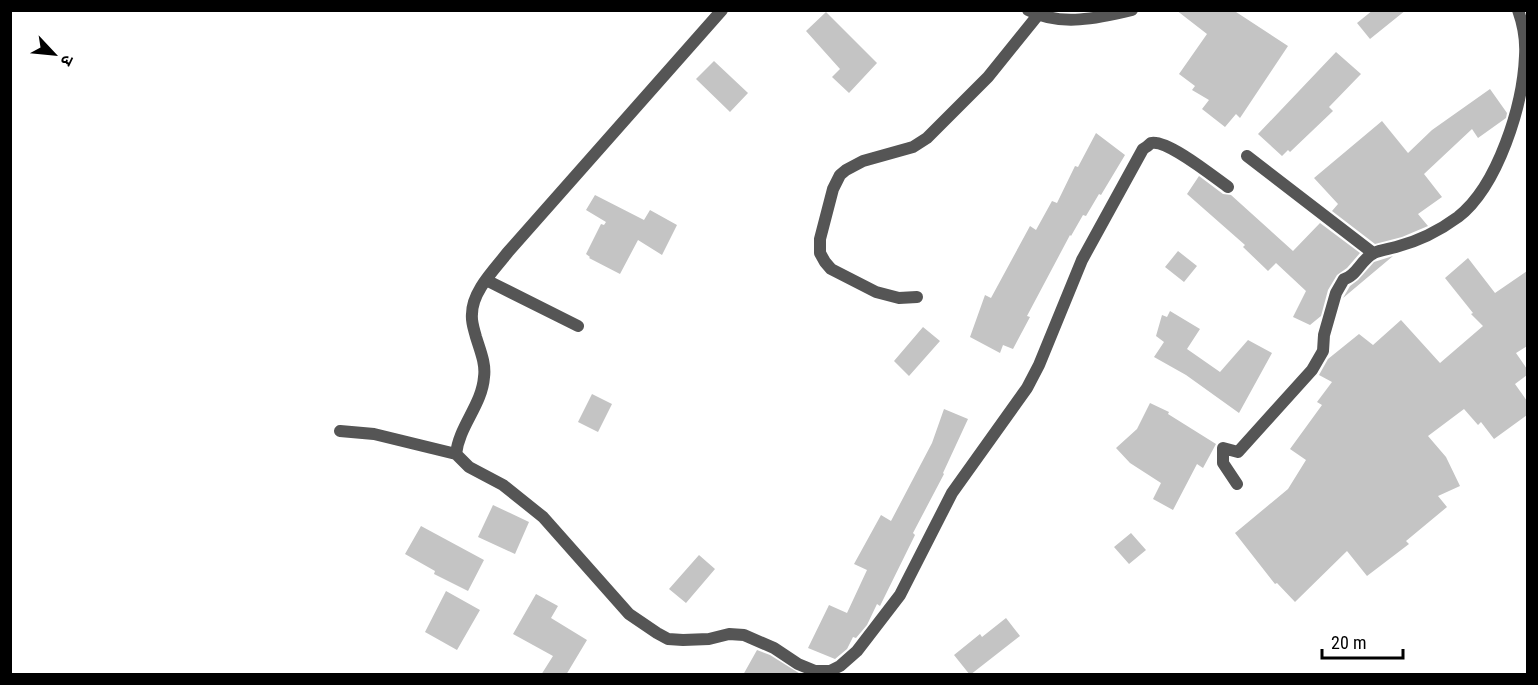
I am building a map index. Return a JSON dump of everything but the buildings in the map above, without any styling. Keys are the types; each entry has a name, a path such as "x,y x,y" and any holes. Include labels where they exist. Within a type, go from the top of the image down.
{"street":[{"path":"456,454 462,431 481,392 484,377 484,363 471,312 477,295 486,280 516,243 722,10"},
{"path":"917,297 888,297 831,269 820,253 824,219 840,175 863,161 913,147 927,138 988,77 1033,13 1049,19 1071,20 1132,10"},
{"path":"1238,484 1223,463 1223,448 1238,452 1312,370 1323,351 1324,335 1338,287 1344,279 1350,278 1373,253 1422,239 1460,216 1484,188 1499,163 1520,97 1526,54 1518,10"},
{"path":"340,431 374,434 456,454 469,467 503,485 543,517 629,614 668,639 709,639 729,634 744,634 774,648 798,664 815,671 830,671 840,666 857,651 900,595 952,493 1027,388 1039,365 1082,260 1143,149 1150,143 1155,143 1173,149 1228,187"},
{"path":"1247,156 1373,253"},
{"path":"486,280 578,326"}]}
